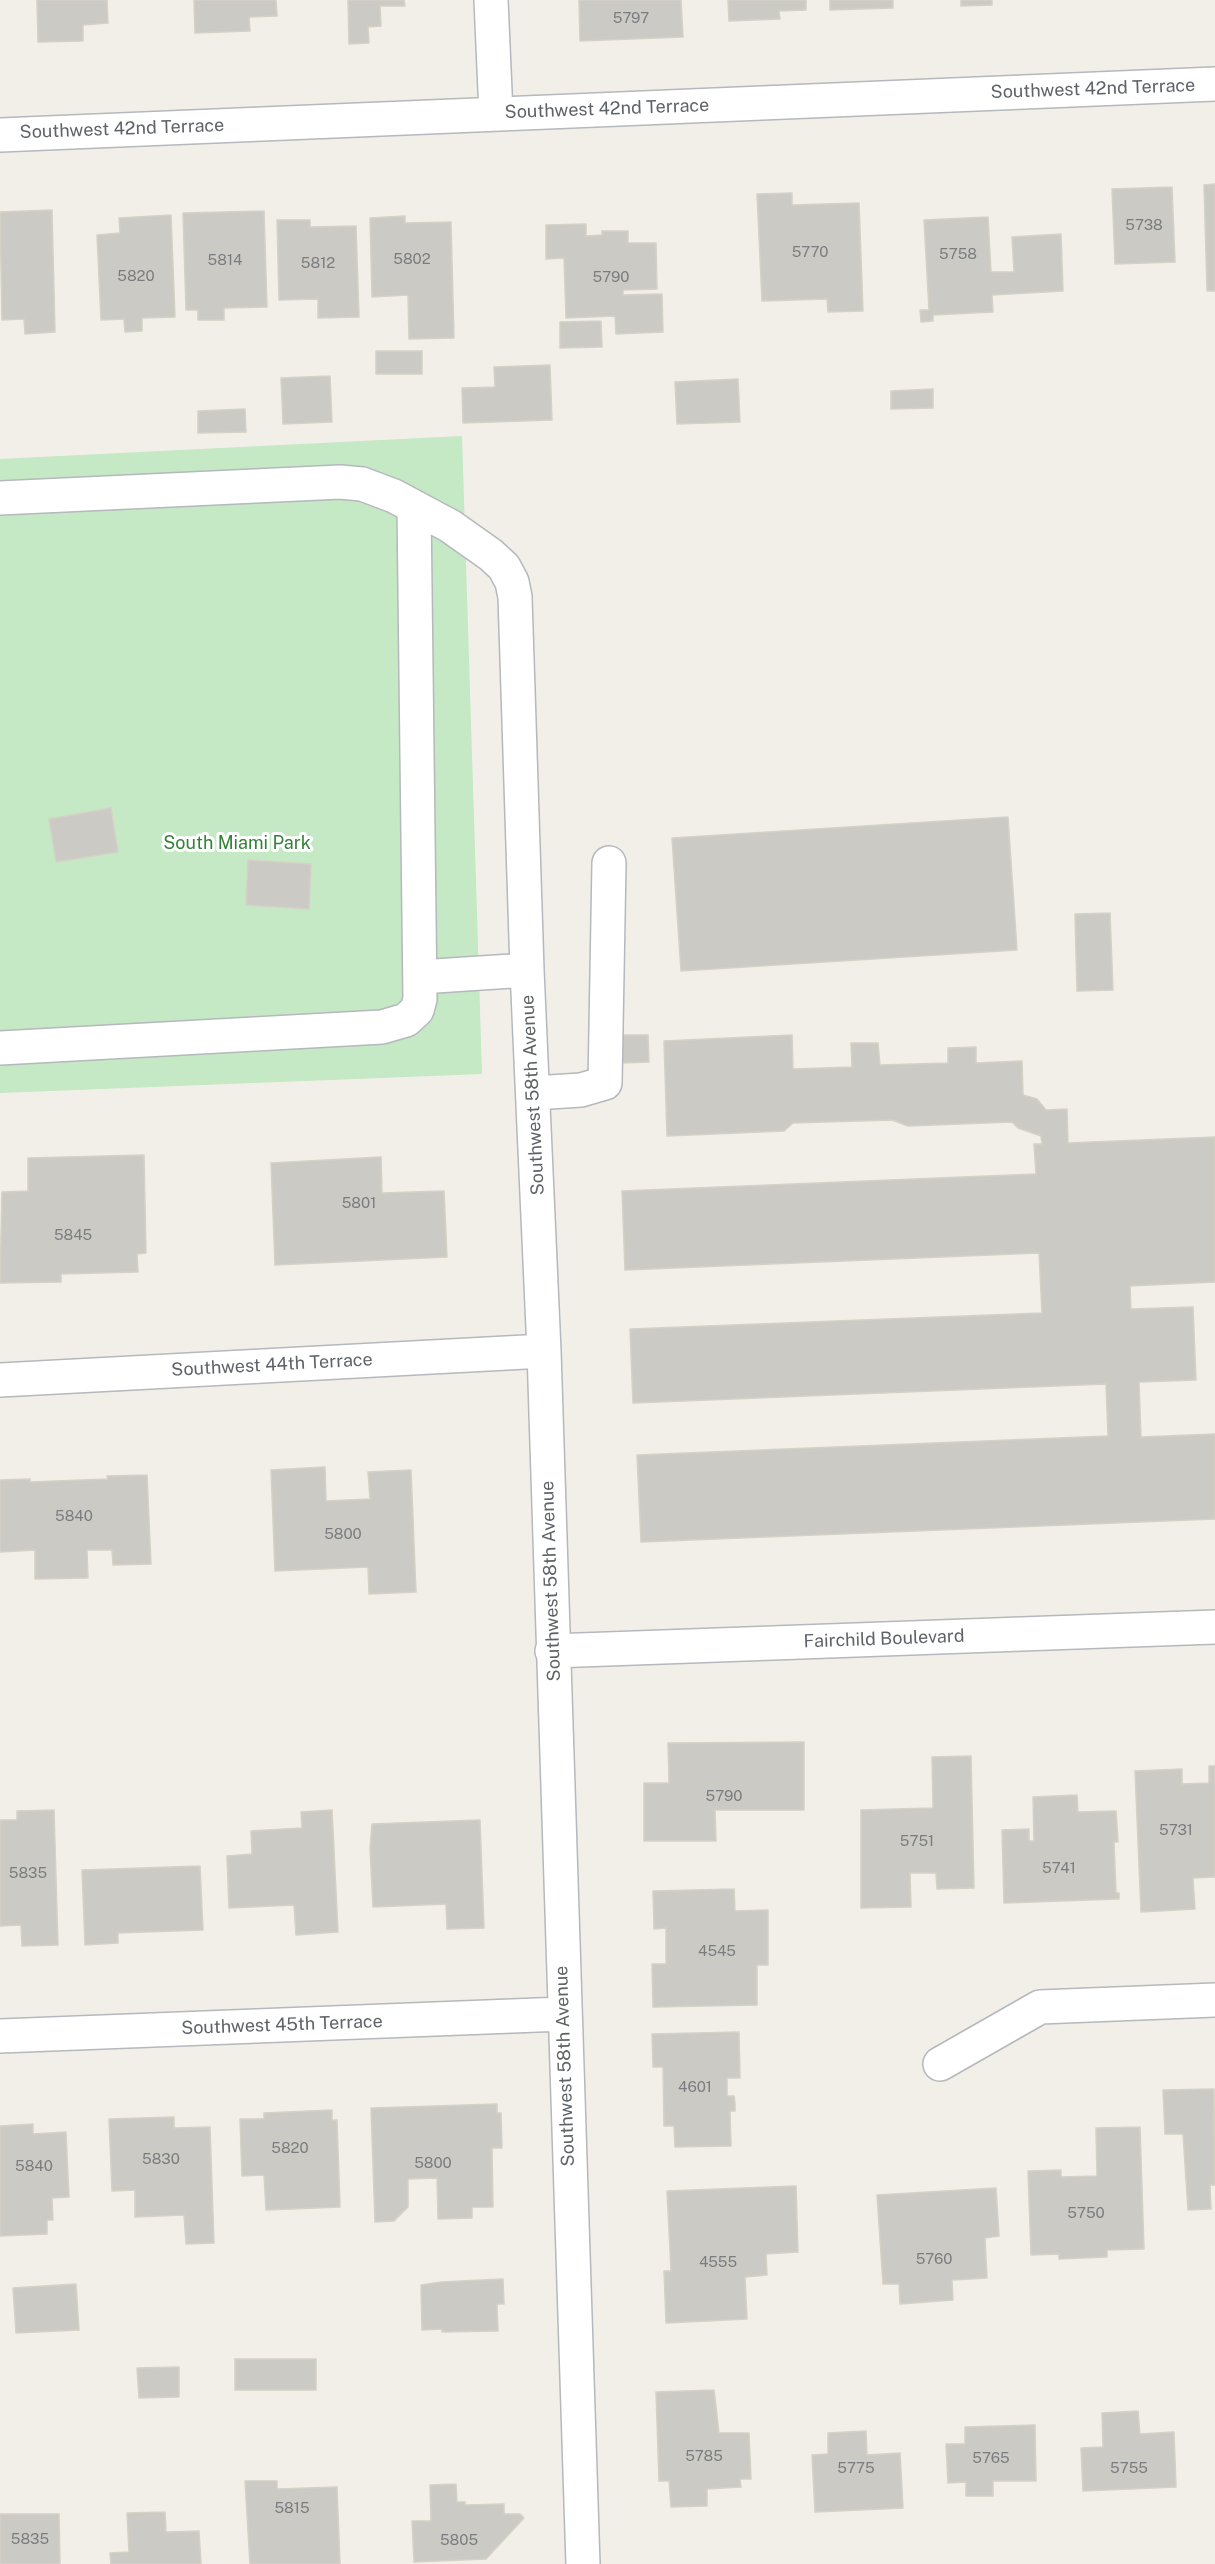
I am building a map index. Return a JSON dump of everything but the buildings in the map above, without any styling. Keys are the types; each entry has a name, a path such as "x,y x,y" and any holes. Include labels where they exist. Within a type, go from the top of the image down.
{"street":[{"path":"491,0 496,114"},
{"name":"Southwest 42nd Terrace","path":"0,135 1215,84"},
{"name":"Southwest 58th Avenue","path":"0,498 340,482 362,484 394,496 450,526 491,555 508,574 515,597 527,970 544,1351 583,2564"},
{"path":"0,1048 395,1025 406,1020 417,1010 420,999 420,976 414,507"},
{"path":"534,1093 581,1090 605,1083 609,863"},
{"path":"420,976 527,970"},
{"name":"Southwest 44th Terrace","path":"0,1380 544,1351"},
{"name":"Fairchild Boulevard","path":"552,1651 1215,1627"},
{"path":"940,2064 1040,2007 1215,2000"},
{"name":"Southwest 45th Terrace","path":"0,2036 564,2014"}],"green space":[{"name":"South Miami Park","path":"462,436 482,1074 0,1093 0,459"}]}
